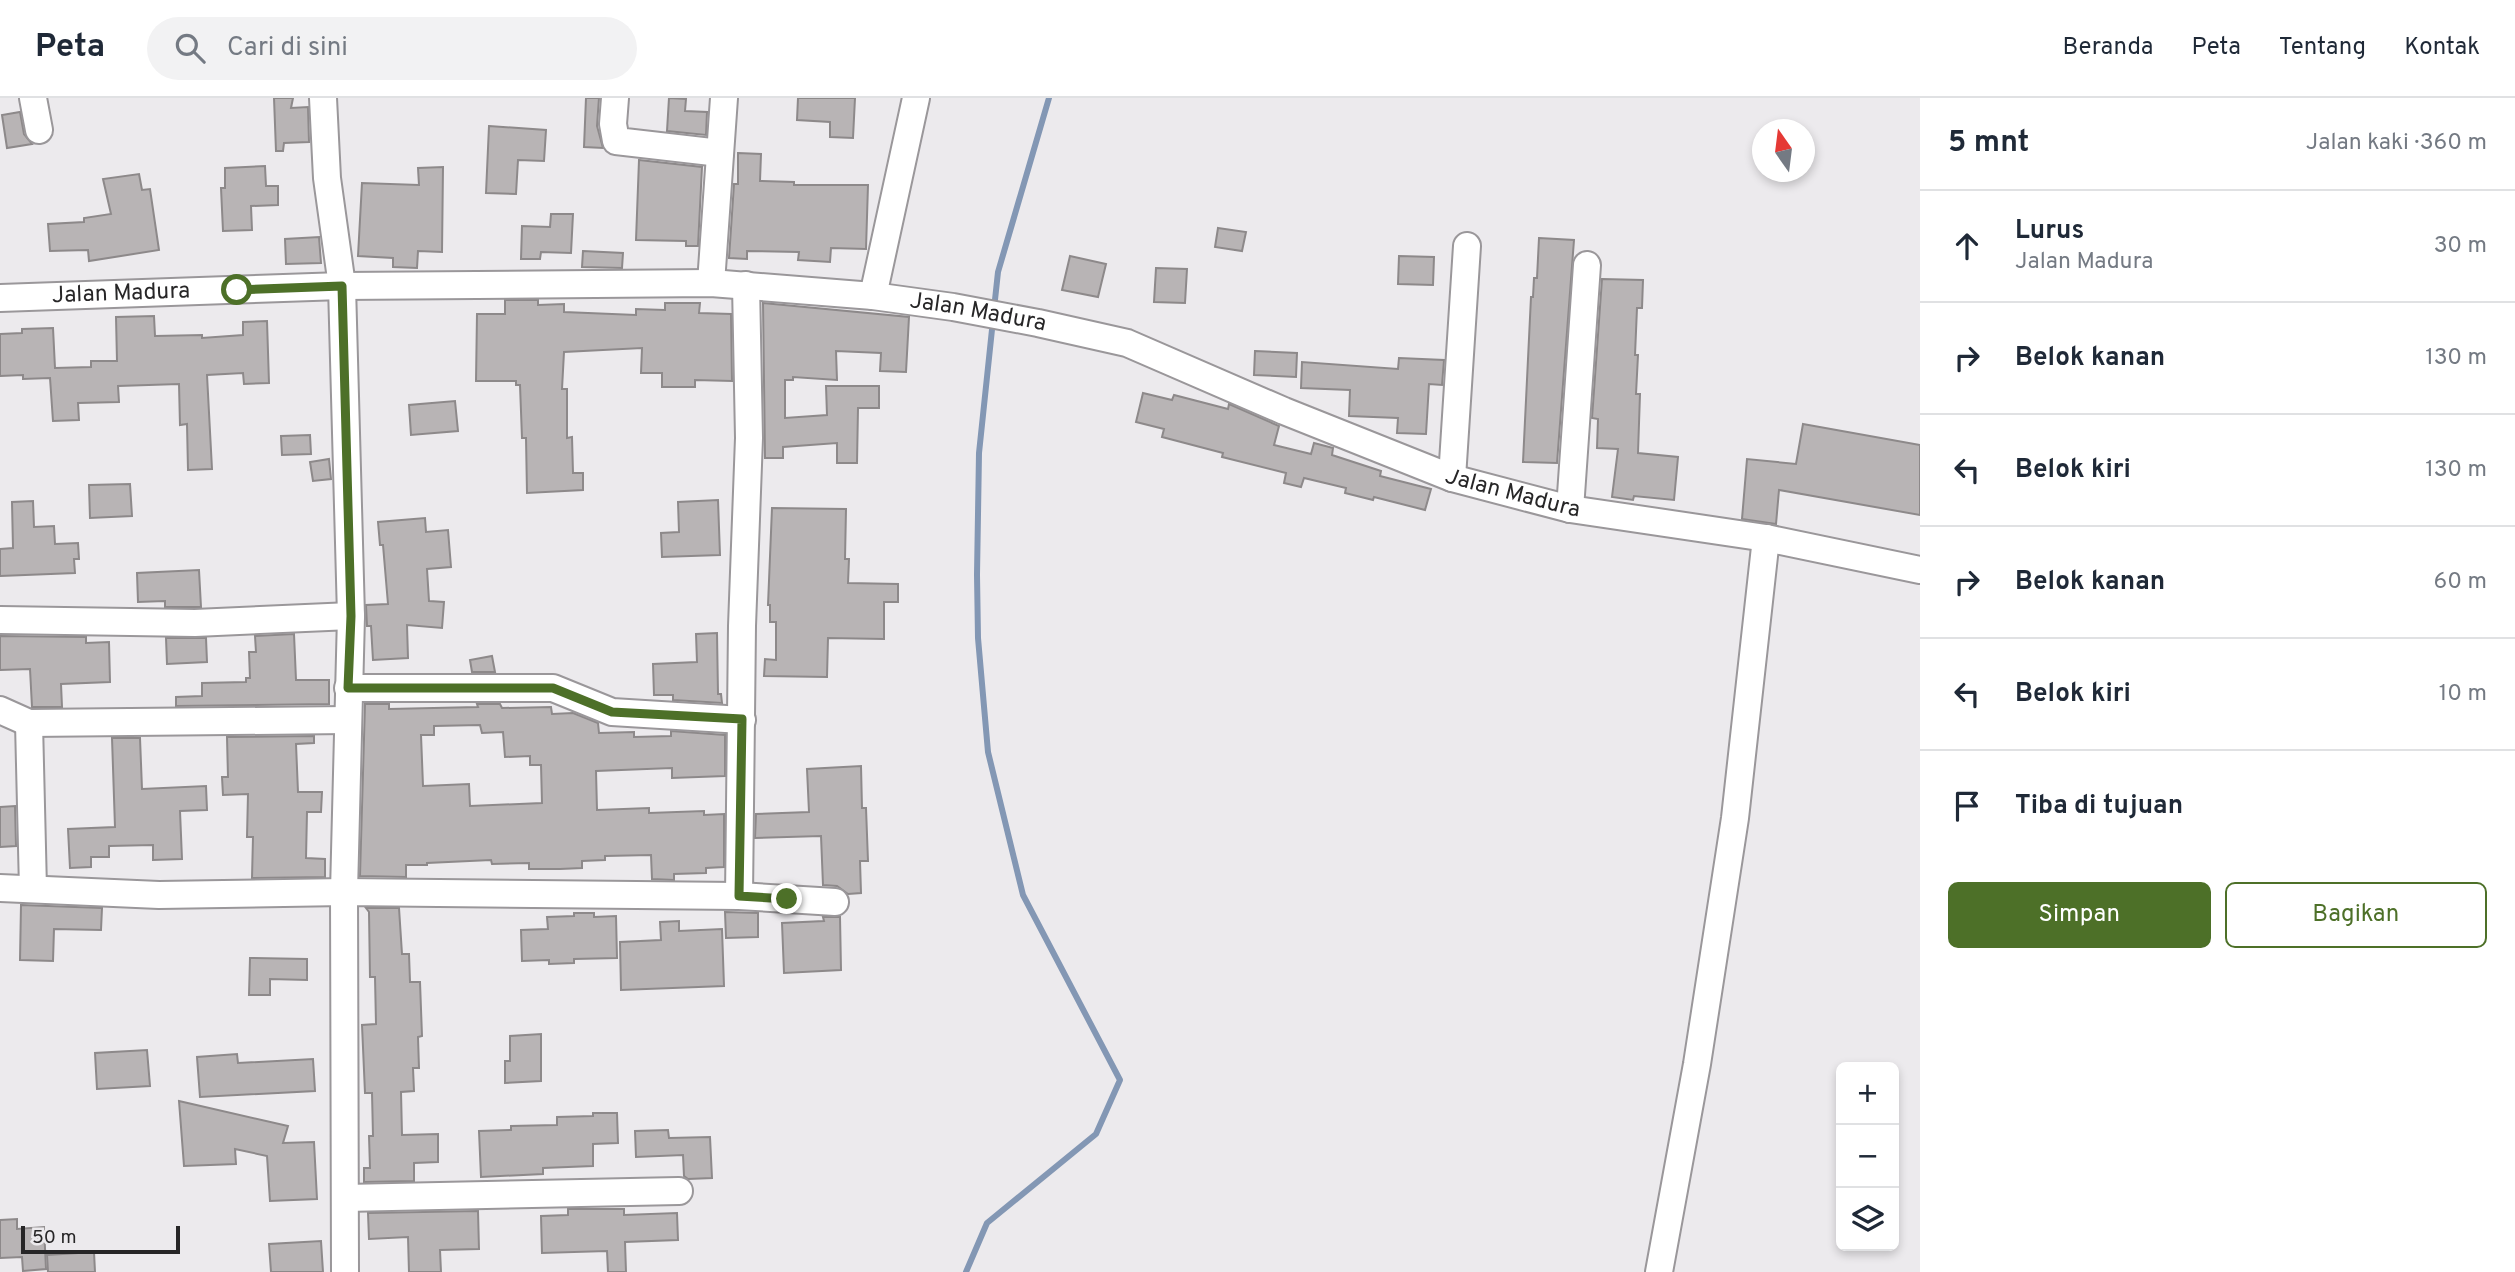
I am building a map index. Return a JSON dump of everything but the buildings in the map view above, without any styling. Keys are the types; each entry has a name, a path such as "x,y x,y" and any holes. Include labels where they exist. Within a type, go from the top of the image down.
{"street":[{"path":"33,98 39,130"},
{"path":"323,98 327,178 342,286 351,616 344,892 345,1272"},
{"path":"615,98 613,124 616,141 720,153"},
{"path":"711,283 724,98"},
{"path":"873,296 916,98"},
{"path":"1452,478 1467,246"},
{"path":"1570,509 1587,265"},
{"name":"Jalan Madura","path":"0,298 342,286 711,283 873,296 953,307 1127,342 1284,411 1452,478 1570,509 1766,538 1920,570"},
{"path":"739,896 742,626 749,438 746,285"},
{"path":"1659,1272 1698,1064 1735,818 1766,538"},
{"path":"0,620 195,623 351,616"},
{"path":"348,688 553,688 612,712 742,719"},
{"path":"0,710 29,723 348,720"},
{"path":"29,723 33,889"},
{"path":"0,888 159,895 344,892 739,896 835,902"},
{"path":"345,1198 679,1191"}],"waterway":[{"path":"994,309 998,272 1049,98"},
{"path":"966,1272 987,1223 1096,1134 1120,1080 1023,895 988,752 978,638 977,575 979,453 993,320"}],"route":[{"path":"237,290 342,286 351,616 348,688 553,688 612,712 742,719 739,896 787,899"}]}
